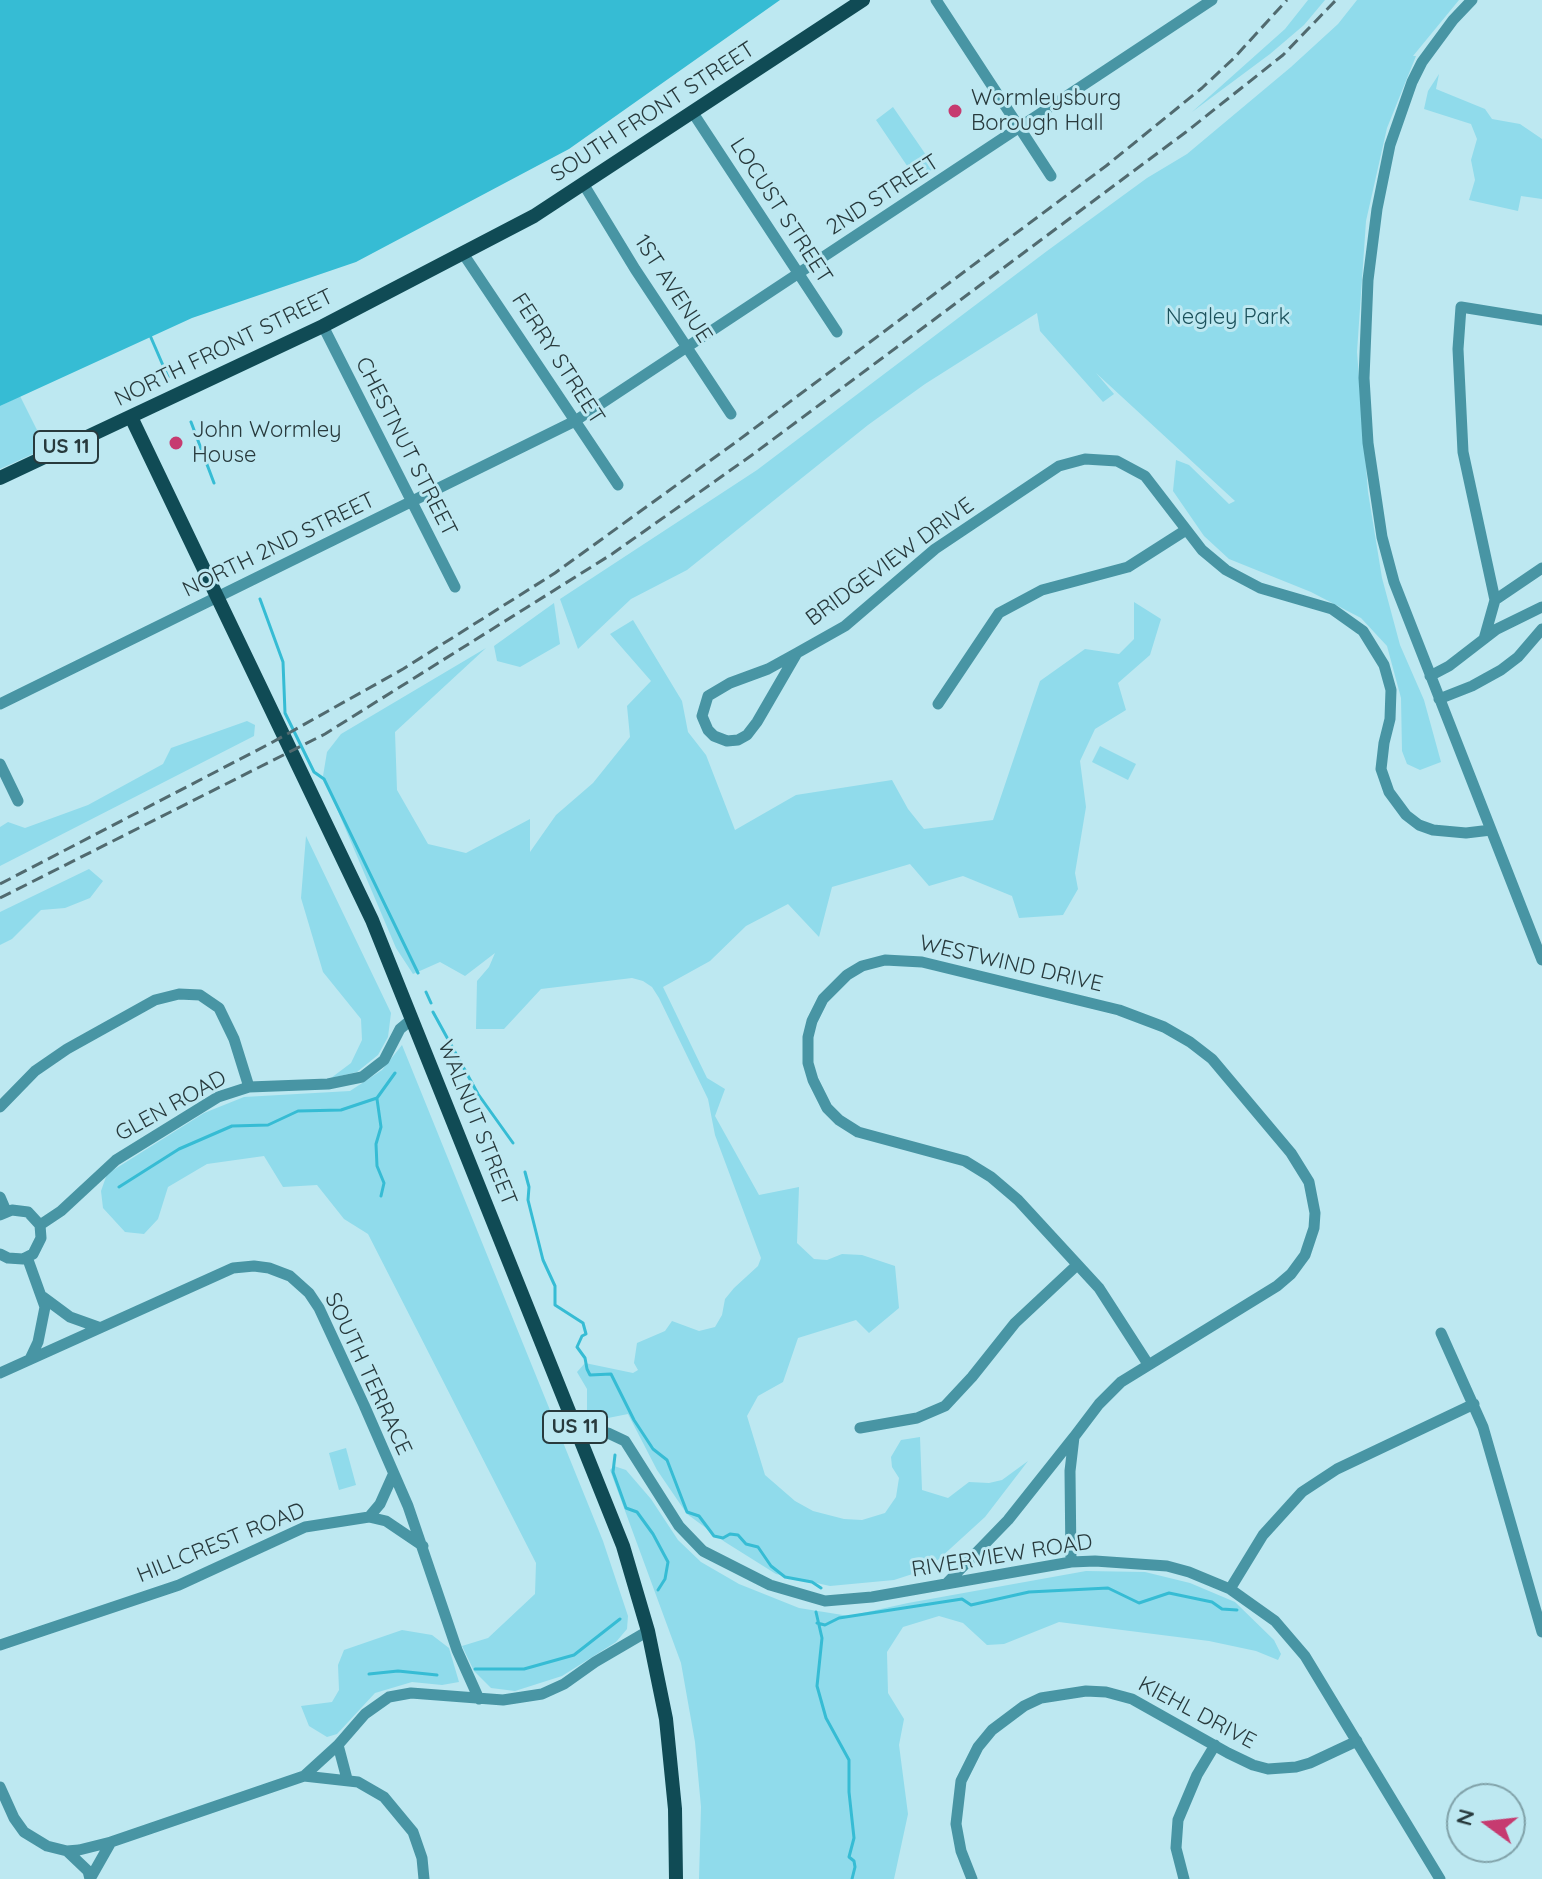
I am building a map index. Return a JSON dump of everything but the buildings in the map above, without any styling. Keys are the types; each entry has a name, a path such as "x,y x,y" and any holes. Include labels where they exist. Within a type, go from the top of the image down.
{"main road":[{"name":"SOUTH FRONT STREET","path":"464,255 584,185 863,0"},
{"name":"NORTH FRONT STREET","path":"0,478 323,326 464,255"},
{"name":"WALNUT STREET","path":"131,417 361,895 628,1560 648,1631 670,1749 676,1879"}],"street":[{"path":"936,0 1051,176"},
{"name":"2ND STREET","path":"575,421 1212,0"},
{"path":"1472,0 1422,62 1390,145 1377,209 1367,295 1364,378 1368,443 1382,537 1394,582 1542,960"},
{"name":"LOCUST STREET","path":"693,113 837,332"},
{"name":"1ST AVENUE","path":"584,185 731,414"},
{"name":"FERRY STREET","path":"464,255 618,485"},
{"path":"1484,639 1495,600 1463,452 1458,349 1461,307 1542,320"},
{"name":"CHESTNUT STREET","path":"323,326 455,587"},
{"name":"NORTH 2ND STREET","path":"0,704 575,421"},
{"name":"BRIDGEVIEW DRIVE","path":"797,653 747,735 727,741 708,730 702,716 708,696 730,683 768,669 855,618 935,549 1039,479 1073,461 1103,458 1125,463 1139,471 1156,488 1186,530 1217,563 1245,581 1332,609 1363,631 1384,665 1391,690 1390,719 1381,769 1389,792 1406,815 1419,825 1433,830 1466,833 1491,830"},
{"path":"938,704 999,613 1042,590 1128,567 1186,530"},
{"path":"1495,600 1542,568"},
{"path":"1430,676 1449,666 1497,629 1542,607"},
{"path":"1439,699 1501,670 1518,657 1542,629"},
{"path":"0,764 18,801"},
{"name":"WESTWIND DRIVE","path":"946,1584 1008,1520 1111,1391 1148,1364 1277,1286 1298,1266 1311,1240 1315,1213 1309,1182 1291,1153 1212,1059 1178,1034 1145,1019 922,962 885,960 862,966 847,975 823,999 808,1037 807,1052 813,1080 827,1108 858,1132 965,1161 1012,1195 1099,1288 1148,1364"},
{"path":"0,1107 35,1071 67,1049 155,1000 179,994 200,995 219,1008 234,1039 249,1087"},
{"name":"GLEN ROAD","path":"40,1225 61,1211 97,1175 141,1143 218,1097 249,1087 328,1084 362,1077 384,1060 400,1029 412,1019"},
{"path":"0,1197 3,1213 20,1209 28,1212 40,1225 41,1238 38,1247 27,1257 17,1260 0,1254"},
{"path":"27,1257 43,1297 45,1320 29,1359"},
{"path":"860,1428 917,1418 951,1401 1015,1323 1077,1265"},
{"name":"SOUTH TERRACE","path":"0,1373 233,1268 254,1266 281,1271 296,1280 319,1308 393,1475 423,1546 457,1650 479,1699"},
{"path":"43,1297 70,1317 98,1327"},
{"path":"1441,1333 1474,1404 1542,1632"},
{"path":"1230,1589 1263,1535 1289,1504 1309,1487 1337,1469 1474,1404"},
{"name":"RIVERVIEW ROAD","path":"580,1440 602,1433 620,1436 688,1537 718,1561 770,1585 831,1601 872,1597 1071,1562 1127,1561 1167,1566 1230,1589 1250,1601 1287,1633 1305,1656 1440,1879"},
{"path":"1071,1562 1070,1471 1074,1437"},
{"path":"393,1475 380,1504 369,1517 386,1521 423,1546"},
{"name":"HILLCREST ROAD","path":"0,1645 179,1585 305,1527 369,1517"},
{"path":"304,1776 376,1704 397,1694 521,1698 556,1689 648,1631"},
{"name":"KIEHL DRIVE","path":"972,1879 961,1851 956,1824 961,1781 980,1744 1005,1719 1024,1706 1054,1694 1106,1692 1144,1704 1253,1765 1279,1770 1310,1763 1357,1741"},
{"path":"338,1745 347,1779"},
{"path":"1184,1879 1176,1848 1178,1820 1197,1775 1215,1745"},
{"path":"0,1787 24,1832 47,1846 67,1851 111,1842 286,1780 304,1776 347,1779 372,1788 405,1820 419,1847 424,1879"},
{"path":"90,1879 111,1842"},
{"path":"67,1851 88,1871 90,1879"}],"green space":[{"path":"1308,0 1325,0 1304,25 1270,54 1192,112 1285,29"},
{"name":"Negley Park","path":"1357,0 1459,0 1413,56 1416,56 1387,128 1366,221 1357,352 1368,492 1382,578 1400,645 1424,700 1441,762 1420,770 1407,764 1402,751 1401,698 1387,646 1361,618 1311,592 1229,559 1204,536 1173,491 1176,460 1189,465 1229,504 1235,501 1096,373 1114,394 1103,402 1040,331 1037,313 925,384 868,425 687,570 631,599 578,649 560,599 757,470 1047,251 1147,178 1187,154 1291,67 1338,24"},
{"path":"1439,74 1436,89 1485,109 1492,119 1520,124 1542,139 1542,199 1521,196 1518,211 1469,200 1475,180 1471,160 1477,139 1471,124 1424,109 1428,91"},
{"path":"893,107 935,168 916,179 876,120"},
{"path":"20,396 46,448 0,469 0,406"},
{"path":"1134,602 1161,619 1150,655 1118,683 1126,710 1095,729 1080,761 1086,807 1075,873 1078,889 1063,915 1019,918 1012,896 963,876 929,886 910,864 832,887 819,937 788,904 746,926 710,961 663,987 707,1078 725,1089 715,1116 759,1195 799,1187 797,1243 814,1259 827,1260 842,1254 862,1255 895,1266 899,1308 869,1333 856,1320 798,1338 783,1382 758,1396 747,1416 765,1475 795,1501 813,1511 862,1520 885,1513 896,1497 899,1478 892,1467 891,1457 901,1440 920,1437 922,1490 948,1498 969,1482 1002,1480 1028,1461 985,1517 928,1569 894,1580 830,1586 776,1574 687,1514 657,1470 628,1414 608,1418 587,1410 587,1389 577,1372 585,1363 633,1373 638,1370 634,1363 637,1343 665,1331 672,1321 699,1331 715,1327 722,1315 725,1299 758,1266 761,1258 715,1135 708,1099 659,998 652,987 632,978 541,989 504,1029 476,1029 477,981 489,967 495,953 465,976 440,962 413,974 396,948 323,776 327,752 341,734 486,648 395,732 397,790 428,844 466,853 530,819 530,852 556,815 593,783 630,737 627,706 651,681 610,634 633,620 682,701 688,732 706,755 735,830 796,795 892,780 908,809 924,829 993,820 1040,681 1085,649 1119,654 1134,639"},
{"path":"554,603 560,644 520,667 497,661 494,646"},
{"path":"247,721 255,725 254,736 0,866 0,827 8,822 25,828 88,805 163,764 171,748"},
{"path":"1100,746 1136,764 1128,780 1092,762"},
{"path":"306,836 391,1013 388,1037 378,1055 357,1072 331,1078 351,1063 362,1040 361,1019 323,972 301,898"},
{"path":"89,869 103,881 90,898 65,908 41,910 12,939 0,945 0,912"},
{"path":"402,1045 603,1541 628,1616 627,1629 616,1642 562,1676 515,1691 491,1688 474,1671 462,1646 488,1638 535,1594 536,1563 368,1234 344,1219 317,1185 283,1187 264,1156 207,1164 168,1187 158,1219 144,1234 125,1232 103,1208 101,1191 107,1174 204,1113 244,1097 350,1091 382,1070"},
{"path":"346,1448 356,1485 339,1490 329,1453"},
{"path":"614,1466 626,1470 651,1499 678,1540 701,1562 739,1584 799,1608 849,1616 1086,1571 1145,1572 1190,1583 1235,1602 1274,1640 1281,1654 1278,1660 1256,1651 1209,1641 1059,1622 1004,1644 987,1645 963,1623 939,1616 903,1627 887,1652 888,1693 904,1719 899,1745 908,1814 894,1879 699,1879 701,1807 695,1742 681,1663 610,1470"},
{"path":"402,1630 432,1635 449,1648 459,1682 442,1685 412,1682 375,1693 337,1734 327,1737 309,1726 301,1706 332,1702 339,1690 338,1665 344,1650"}],"shaded area":[{"path":"0,0 780,0 569,149 356,262 192,318 0,406"}],"waterway":[{"path":"149,333 168,377"},
{"path":"191,422 214,483"},
{"path":"260,599 283,662 285,713 314,772 324,779 418,973"},
{"path":"426,992 431,1003"},
{"path":"433,1012 478,1094 513,1143"},
{"path":"119,1187 179,1149 232,1126 268,1125 298,1111 341,1110 377,1098 395,1073"},
{"path":"377,1099 381,1127 376,1144 377,1166 384,1183 381,1196"},
{"path":"525,1172 528,1200 543,1260 555,1286 555,1305 583,1323 586,1334 577,1347 585,1358 590,1375 611,1374 634,1420 653,1449 667,1460 687,1512 699,1516 714,1536 738,1535 746,1544 758,1547 771,1566 785,1577 812,1582 821,1588"},
{"path":"615,1455 613,1472 626,1508 637,1512 668,1562 665,1579 658,1590"},
{"path":"817,1623 825,1625 839,1618 962,1599 971,1605 1029,1592 1108,1588 1139,1603 1169,1593 1212,1602 1222,1609 1237,1610"},
{"path":"816,1612 822,1638 817,1686 826,1718 849,1760 854,1838 849,1857 855,1867 852,1879"},
{"path":"475,1669 524,1669 574,1655 620,1619"},
{"path":"369,1674 398,1671 437,1675"}],"railway":[{"path":"0,884 271,743 403,669 555,573 1106,166 1202,88 1287,0"},
{"path":"0,898 325,734 612,554 752,455 1186,132 1283,55 1336,0"}],"place":[{"name":"Wormleysburg Borough Hall","path":"955,111"},
{"name":"John Wormley House","path":"176,443"}]}
